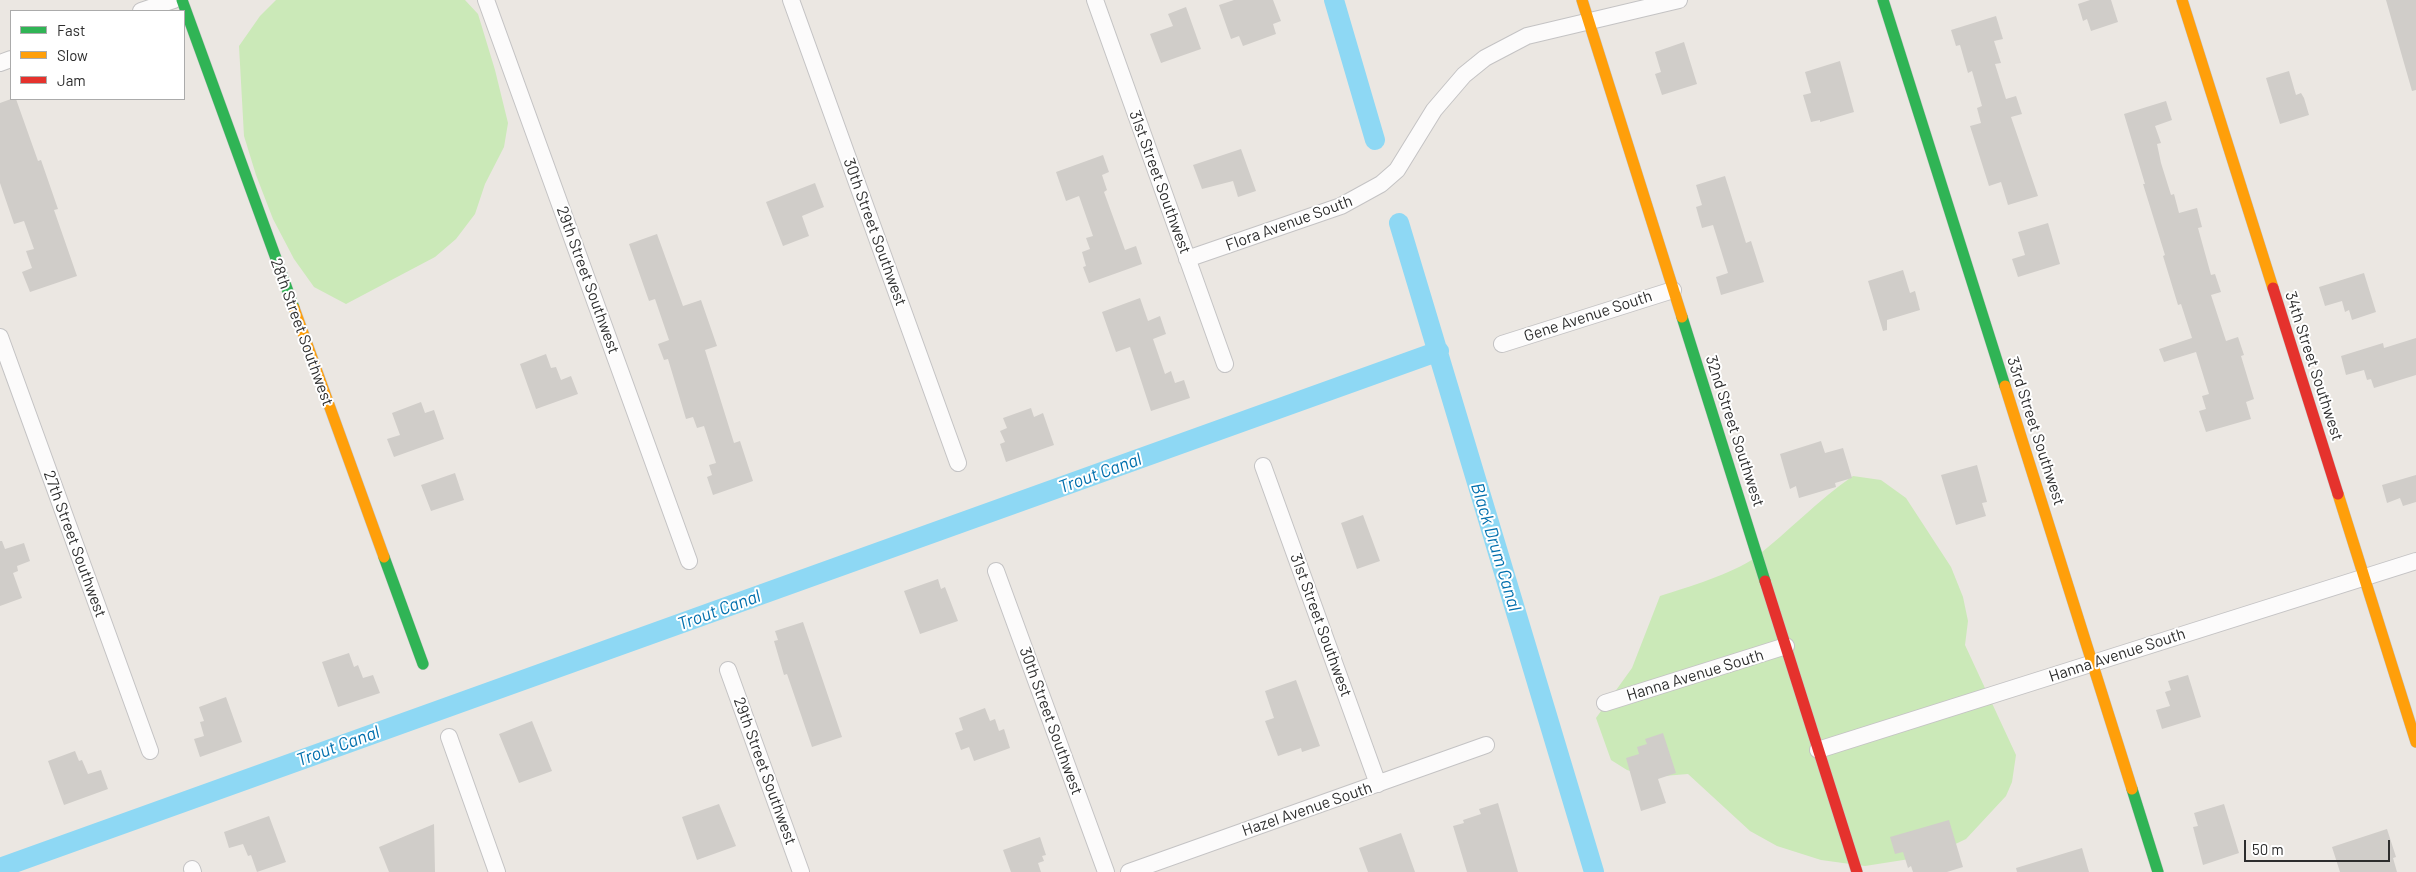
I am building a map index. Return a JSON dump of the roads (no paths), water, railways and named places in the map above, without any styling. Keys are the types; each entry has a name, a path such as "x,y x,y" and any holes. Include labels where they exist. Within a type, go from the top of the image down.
{"street":[{"path":"144,10 174,0"},
{"name":"28th Street Southwest","path":"182,0 423,664"},
{"name":"29th Street Southwest","path":"486,0 689,561"},
{"name":"30th Street Southwest","path":"791,0 958,463"},
{"name":"31st Street Southwest","path":"1095,0 1225,364"},
{"name":"32nd Street Southwest","path":"1582,0 1857,872"},
{"name":"Flora Avenue South","path":"1187,259 1342,206 1363,196 1381,184 1397,170 1449,91 1485,58 1527,36 1679,0"},
{"name":"33rd Street Southwest","path":"1882,0 2158,872"},
{"name":"34th Street Southwest","path":"2182,0 2416,742"},
{"name":"Gene Avenue South","path":"1502,344 1673,290"},
{"name":"27th Street Southwest","path":"0,338 150,751"},
{"name":"31st Street Southwest","path":"1263,466 1378,784"},
{"name":"Hanna Avenue South","path":"1818,750 2416,561"},
{"name":"30th Street Southwest","path":"996,570 1106,872"},
{"name":"Hanna Avenue South","path":"1605,703 1786,646"},
{"name":"29th Street Southwest","path":"728,670 801,872"},
{"path":"448,737 497,872"},
{"name":"Hazel Avenue South","path":"1129,872 1486,745"}],"waterway":[{"name":"Black Drum Canal","path":"1334,0 1375,140"},
{"name":"Black Drum Canal","path":"1399,223 1594,872"},
{"name":"Trout Canal","path":"0,868 1439,351"}]}
